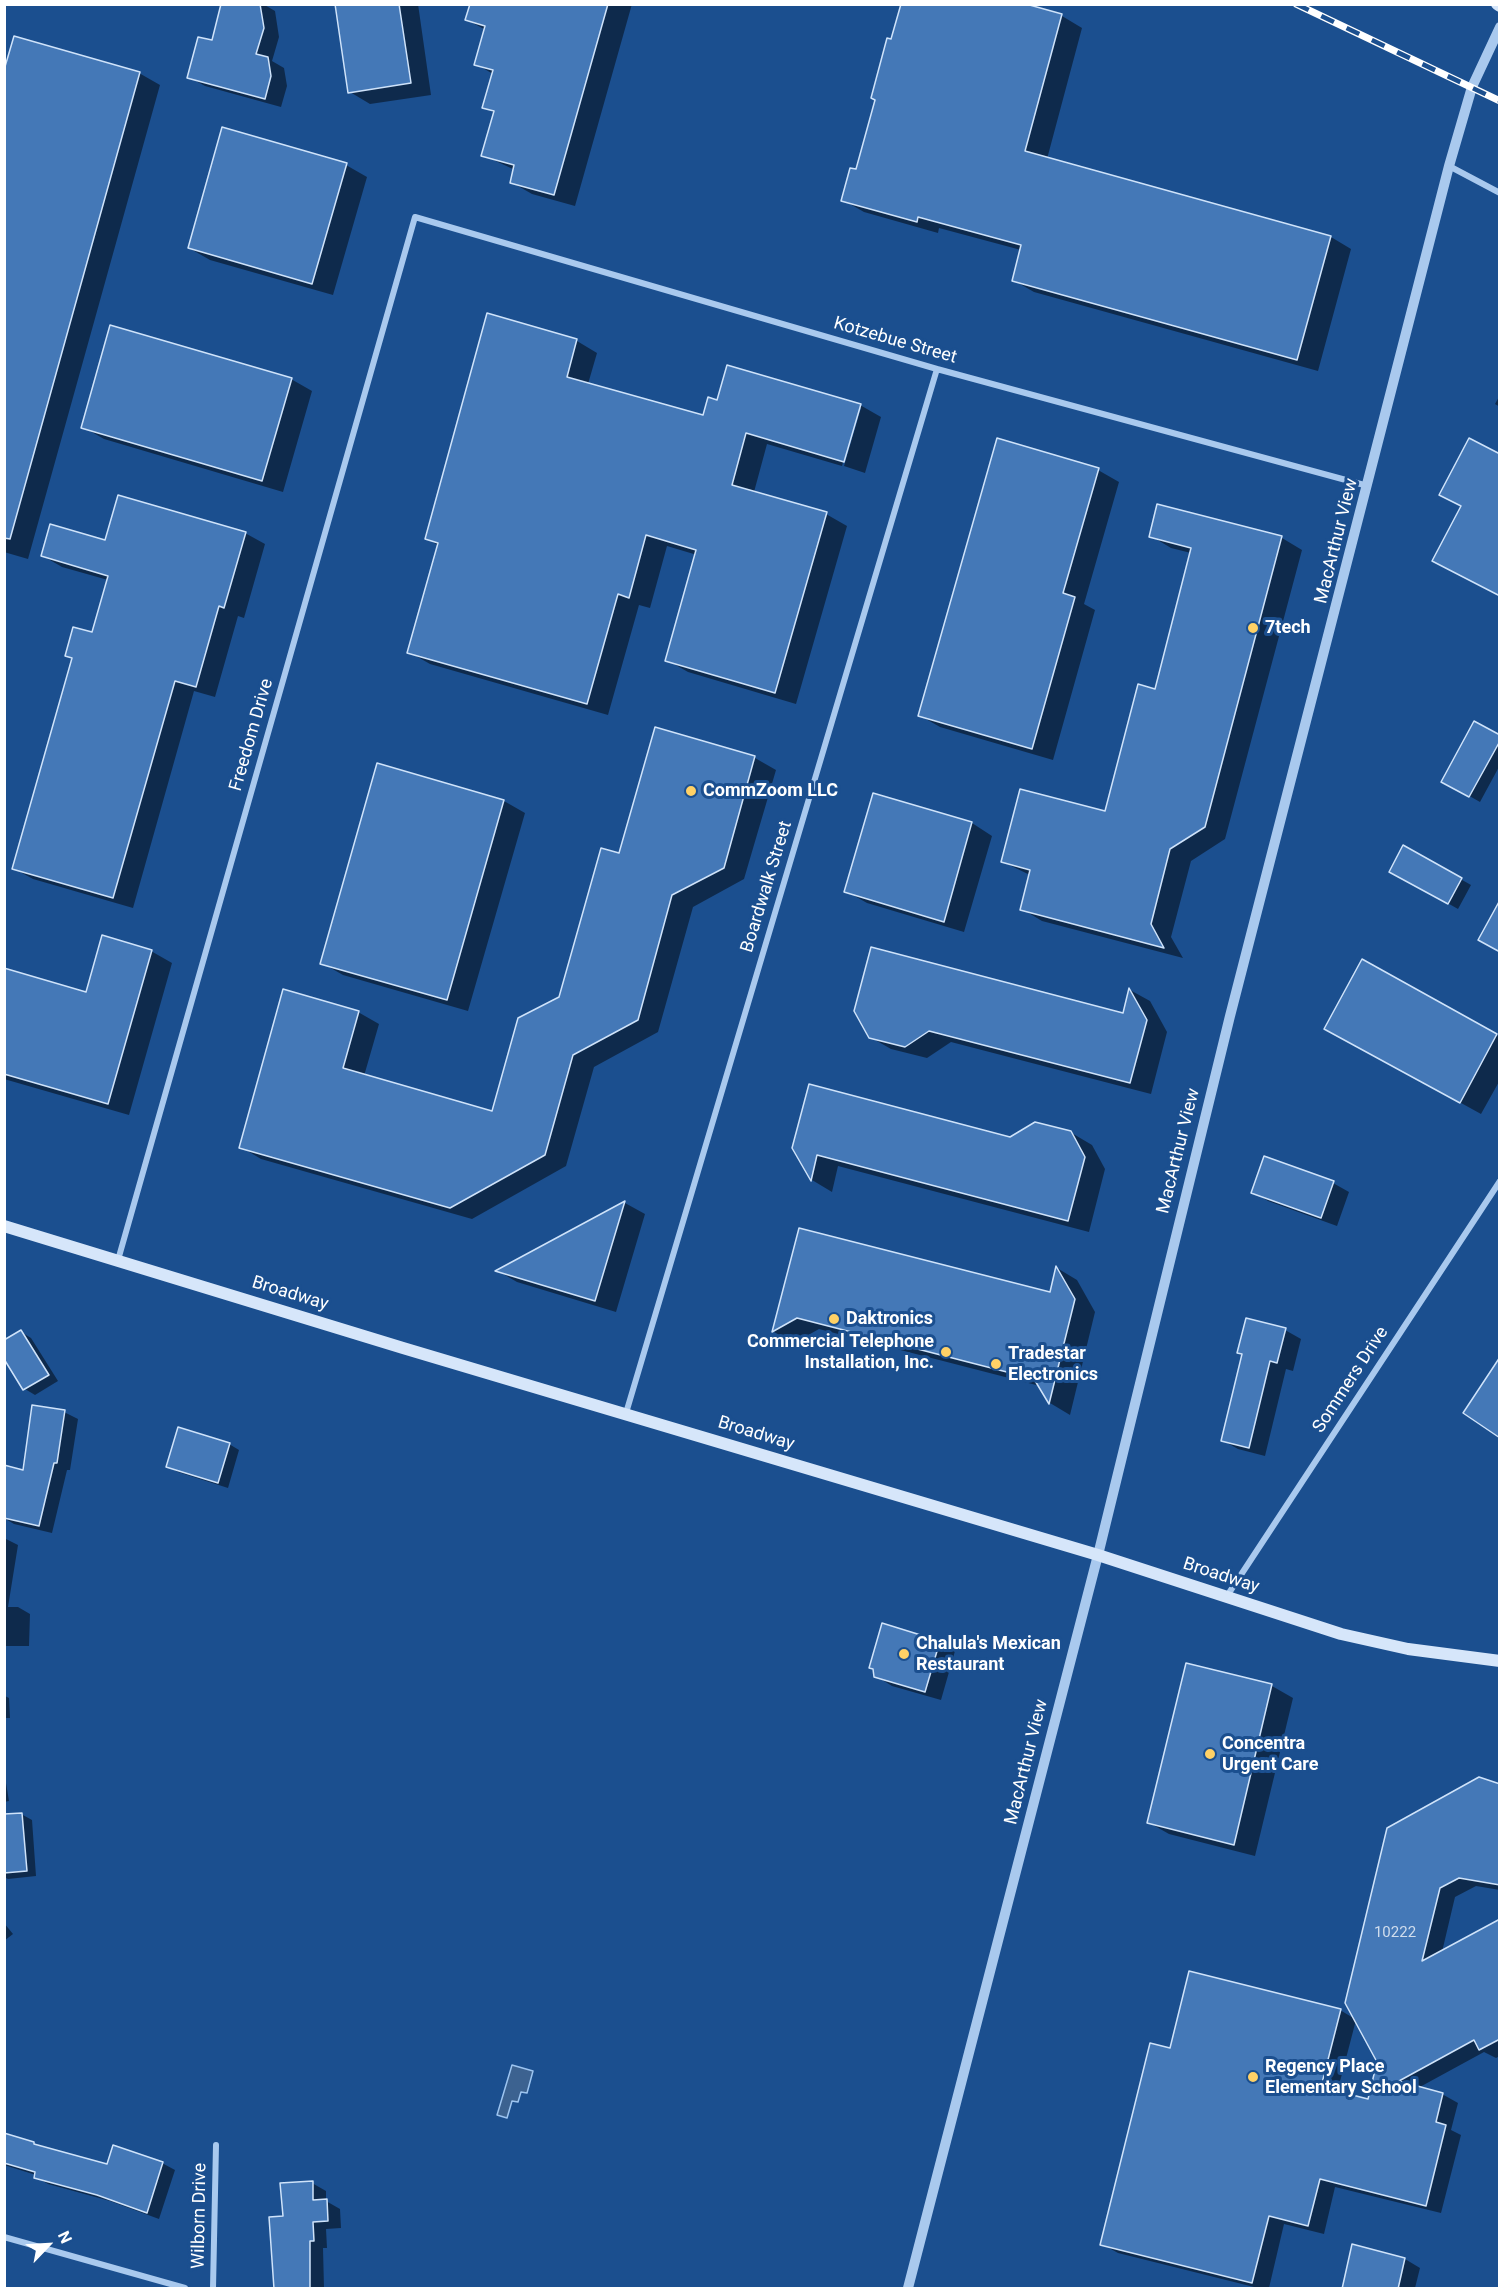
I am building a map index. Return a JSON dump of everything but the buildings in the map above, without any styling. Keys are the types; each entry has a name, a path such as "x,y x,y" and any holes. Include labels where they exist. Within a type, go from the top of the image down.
{"main road":[{"name":"Broadway","path":"4,1226 403,1348 1098,1555 1341,1634 1408,1649 1500,1661"}],"street":[{"name":"MacArthur View","path":"908,2289 1098,1555 1208,1103 1449,166 1472,87 1500,27"},
{"path":"1449,166 1500,194"},
{"name":"Kotzebue Street","path":"415,217 937,369 1368,486"},
{"name":"Freedom Drive","path":"118,1260 415,217"},
{"name":"Boardwalk Street","path":"626,1413 937,369"},
{"name":"Sommers Drive","path":"1227,1596 1500,1181"},
{"name":"Wilborn Drive","path":"213,2289 216,2145"},
{"path":"4,2237 185,2289"}],"water":[{"path":"512,2065 533,2071 527,2093 521,2092 518,2102 512,2101 507,2118 497,2115"}],"railway":[{"path":"1296,4 1500,101"}],"place":[{"name":"7tech","path":"1253,628"},
{"name":"CommZoom LLC","path":"691,791"},
{"name":"Daktronics","path":"834,1319"},
{"name":"Commercial Telephone Installation, Inc.","path":"946,1352"},
{"name":"Tradestar Electronics","path":"996,1364"},
{"name":"Chalula's Mexican Restaurant","path":"904,1654"},
{"name":"Concentra Urgent Care","path":"1210,1754"},
{"name":"Regency Place Elementary School","path":"1253,2077"}]}
